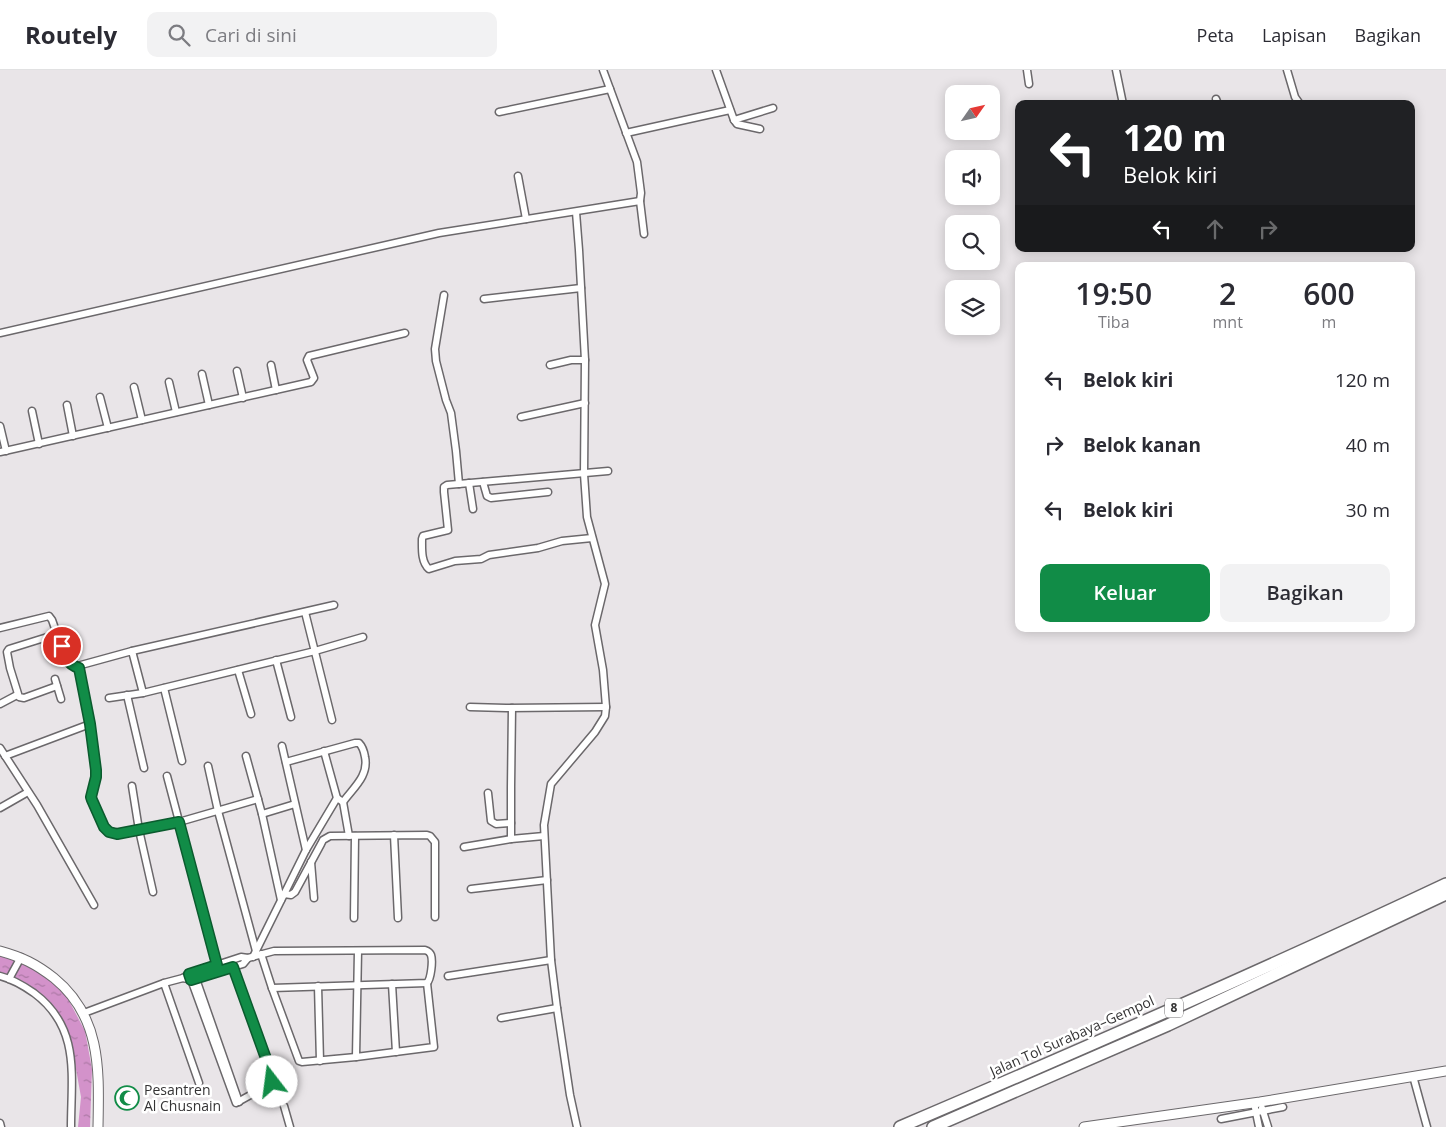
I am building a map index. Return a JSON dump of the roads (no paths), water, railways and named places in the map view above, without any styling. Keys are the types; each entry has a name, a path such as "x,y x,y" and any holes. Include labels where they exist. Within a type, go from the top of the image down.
{"highway":[{"name":"Jalan Tol Surabaya–Gempol","path":"900,1127 1075,1052 1446,884"},
{"name":"Jalan Tol Surabaya–Gempol","path":"933,1127 1168,1025 1446,894"}],"street":[{"path":"603,70 637,162 644,234"},
{"path":"716,70 734,120 738,124 760,129"},
{"path":"1027,70 1029,84"},
{"path":"1116,70 1122,100"},
{"path":"1287,70 1298,100"},
{"path":"499,112 610,89"},
{"path":"734,120 773,108"},
{"path":"626,133 730,110"},
{"path":"518,176 526,219"},
{"path":"0,333 428,236 640,201"},
{"path":"576,212 585,360 584,474 587,517 605,584 595,625 603,670 606,707 604,716 595,732 551,784 545,814 544,836 557,1008 576,1127"},
{"path":"484,299 581,288"},
{"path":"444,295 435,355 440,379 451,413 459,484"},
{"path":"0,426 3,452 243,398 314,381 307,360 309,356 406,333"},
{"path":"550,365 572,360 585,360"},
{"path":"271,365 276,390"},
{"path":"238,371 243,398"},
{"path":"202,374 209,405"},
{"path":"169,382 176,412"},
{"path":"134,387 142,420"},
{"path":"100,397 108,428"},
{"path":"521,416 585,403"},
{"path":"67,405 73,436"},
{"path":"32,411 39,444"},
{"path":"592,538 562,541 538,548 489,555 481,559 455,561 429,569 426,568 423,558 423,536 448,530 444,487 447,485 608,471"},
{"path":"483,482 487,496 491,498 548,492"},
{"path":"469,483 472,509"},
{"path":"79,668 81,665 132,651 334,605"},
{"path":"305,612 332,720"},
{"path":"0,628 49,616 66,658 73,666 79,668"},
{"path":"57,634 7,650 10,668 19,697 24,698 57,686"},
{"path":"109,698 164,688 364,637"},
{"path":"132,651 143,693"},
{"path":"276,660 291,717"},
{"path":"79,668 90,724 96,777 91,797 104,827 109,832 117,834 179,822 258,799"},
{"path":"238,670 251,714"},
{"path":"55,679 61,699"},
{"path":"164,688 182,761"},
{"path":"0,704 18,695"},
{"path":"127,696 144,768"},
{"path":"470,706 512,708 606,707"},
{"path":"511,839 512,708"},
{"path":"5,756 90,724"},
{"path":"84,1013 164,983 243,964 255,955 306,850 340,800 364,775 366,769 363,747 359,743 286,762"},
{"path":"282,746 306,850"},
{"path":"0,748 37,804 94,904"},
{"path":"324,751 352,836 354,918"},
{"path":"246,756 282,897"},
{"path":"190,976 241,957 255,955 277,951 425,950 430,952 431,955 430,979 427,983 435,1047 320,1061 302,1062 298,1058 272,988 255,955 208,766"},
{"path":"167,776 217,965"},
{"path":"132,786 139,830 153,892"},
{"path":"0,808 28,792"},
{"path":"488,793 490,821 496,824 511,823"},
{"path":"262,814 295,804"},
{"path":"282,897 295,892 321,844 330,836 427,834 434,842 435,917"},
{"path":"394,835 398,918"},
{"path":"464,847 511,839 544,836"},
{"path":"311,861 314,898"},
{"path":"471,889 547,880"},
{"path":"0,951 42,968 71,994 84,1013 90,1026 96,1054 98,1071 98,1127"},
{"path":"356,1057 358,951"},
{"path":"10,978 20,959"},
{"path":"448,976 552,960"},
{"path":"190,976 239,1102 274,1080 233,967"},
{"path":"0,976 10,978 28,989 52,1008 60,1022 67,1037 71,1059 71,1127"},
{"path":"164,983 199,1083"},
{"path":"272,988 427,983"},
{"path":"392,984 396,1052"},
{"path":"318,986 320,1061"},
{"path":"501,1018 557,1008"},
{"path":"1084,1127 1258,1107 1446,1071"},
{"path":"1413,1076 1427,1127"},
{"path":"284,1106 290,1127"},
{"path":"1258,1107 1258,1127"},
{"path":"1258,1107 1268,1127"},
{"path":"1221,1119 1258,1107 1283,1107"},
{"path":"0,1123 2,1127"}],"water":[{"path":"0,955 7,956 36,969 66,995 85,1031 92,1069 90,1127 78,1127 81,1097 70,1036 59,1013 34,988 0,973"}],"place":[{"name":"Pesantren Al Chusnain","path":"127,1098"}]}
